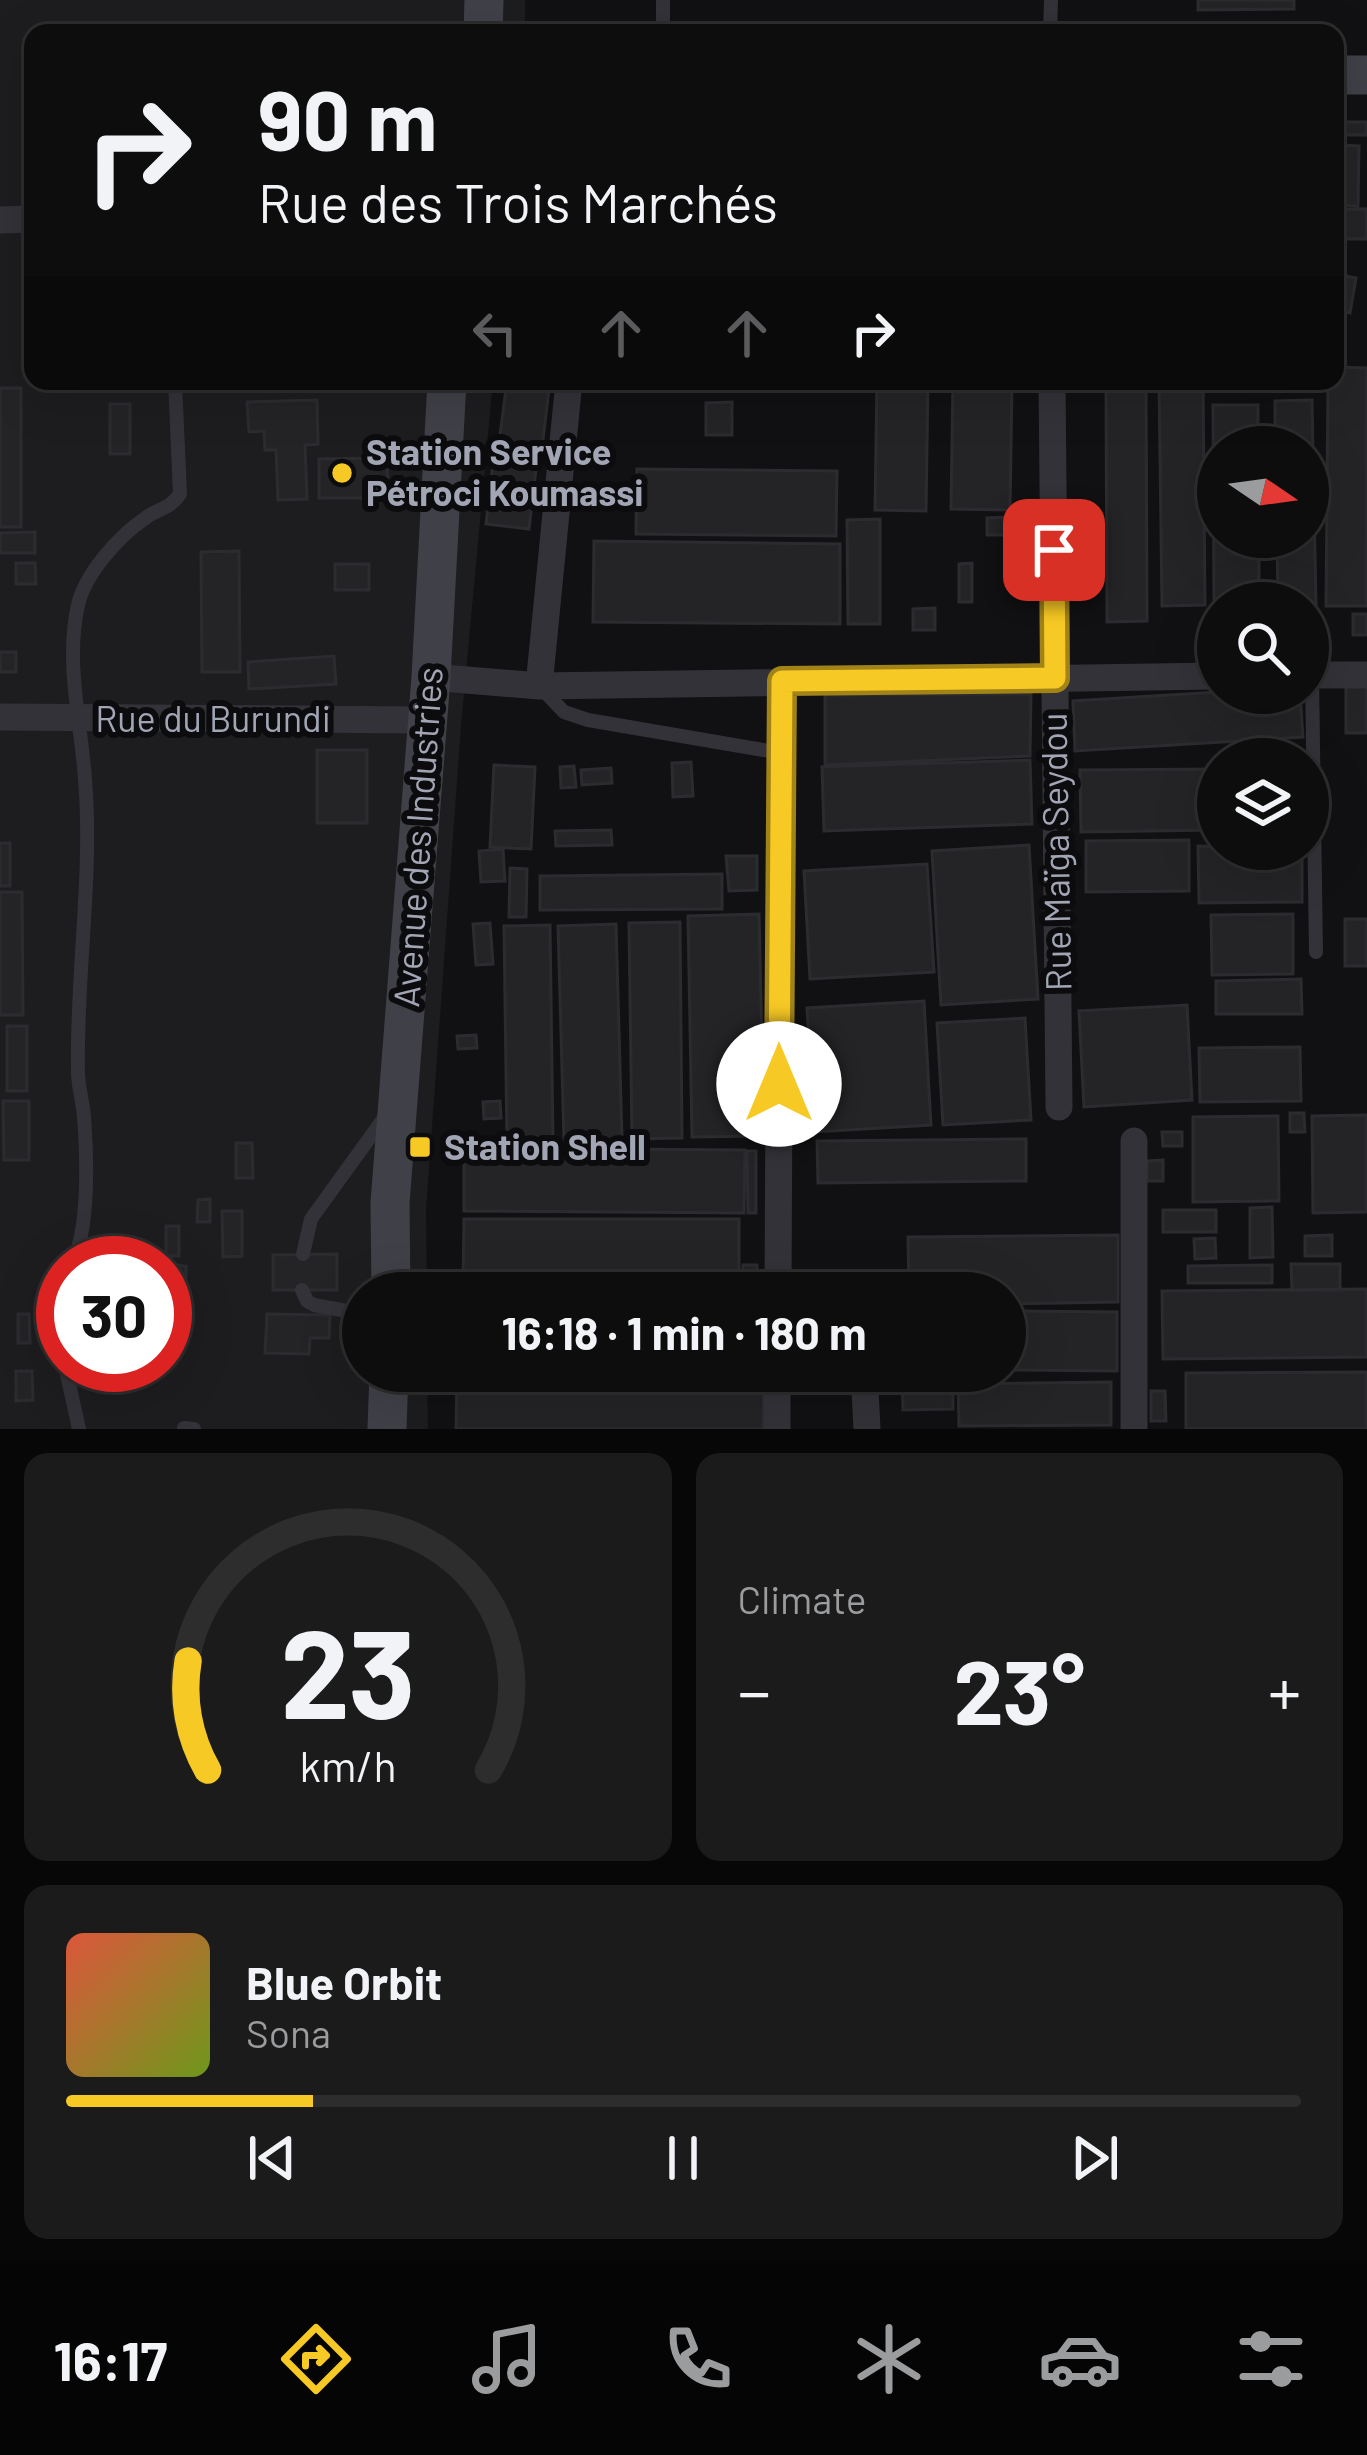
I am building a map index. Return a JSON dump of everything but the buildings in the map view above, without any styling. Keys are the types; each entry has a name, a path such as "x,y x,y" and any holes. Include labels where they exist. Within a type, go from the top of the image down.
{"street":[{"name":"Avenue des Industries","path":"391,1272 390,1203 447,390"},
{"path":"538,686 568,390"},
{"name":"Rue Maïga Seydou","path":"1052,390 1059,1107"},
{"path":"1329,675 1367,675"},
{"path":"430,677 538,686 1197,676"},
{"path":"778,1272 782,681"},
{"name":"Rue du Burundi","path":"0,717 426,720"},
{"path":"1134,1142 1134,1429"},
{"path":"387,1429 388,1392"},
{"path":"777,1392 777,1429"},
{"path":"864,1392 867,1429"}],"lane":[{"path":"79,1236 84,1116 78,1074 87,884 85,777 75,718 78,602 117,542 147,516 171,507 180,494 175,390"},
{"path":"538,686 565,712 587,720 781,753"},
{"path":"1311,714 1316,952"},
{"path":"303,1254 310,1219 398,1100"},
{"path":"302,1290 314,1305 342,1310"},
{"path":"71,1392 79,1429"}],"shaded area":[{"path":"0,0 525,0 525,24 24,24 24,390 492,390 461,726 426,1210 427,1272 342,1272 342,1392 427,1392 428,1429 0,1429"}],"place":[{"name":"Station Service Pétroci Koumassi","path":"342,473"},
{"name":"Station Shell","path":"420,1147"}],"route":[{"path":"779,1084 782,681 1055,678 1054,550"}]}
